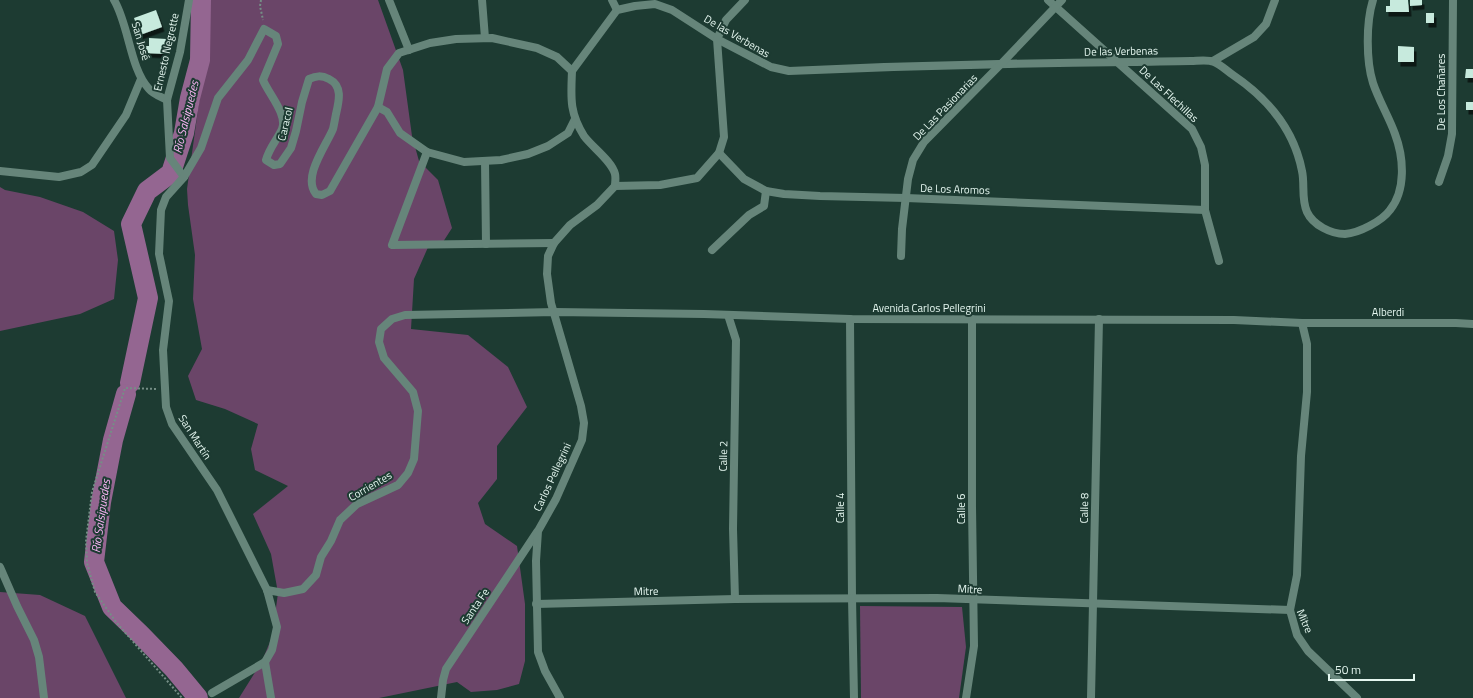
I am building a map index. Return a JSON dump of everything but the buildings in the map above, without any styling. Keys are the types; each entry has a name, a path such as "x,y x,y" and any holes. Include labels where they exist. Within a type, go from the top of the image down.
{"street":[{"name":"San José","path":"114,0 123,19 142,79 150,90 167,100"},
{"name":"Ernesto Negrette","path":"184,177 170,158 167,100 180,52 189,0"},
{"path":"389,0 409,50"},
{"path":"482,0 485,38"},
{"path":"612,0 617,10 572,71 571,102 576,119 585,137 605,158 615,173 615,186"},
{"path":"427,152 392,245 554,243 570,225 596,205 615,186 660,185 697,178 719,152 724,137 717,39 726,20 745,0"},
{"name":"De Las Flechillas","path":"1048,0 1192,129 1201,147 1205,165 1205,210 1219,261"},
{"name":"De Las Pasionarias","path":"901,256 902,229 908,179 913,160 924,142 1062,0"},
{"path":"1275,0 1266,24 1254,37 1213,61 1251,87 1273,109 1288,130 1297,152 1302,172 1304,201 1307,213 1321,228 1345,234 1369,227 1389,212 1399,197 1402,180 1402,158 1396,136 1372,82 1368,60 1369,12 1373,0"},
{"name":"De Los Chañares","path":"1439,182 1448,156 1452,134 1453,0"},
{"name":"De las Verbenas","path":"617,10 655,4 672,10 717,39 770,67 789,71 1002,63 1213,61"},
{"path":"184,177 201,148 218,98 248,60 264,29"},
{"name":"Caracol","path":"264,29 276,36 278,44 263,80 282,114 283,127 267,153 266,160 274,166 280,164 291,148 308,79 316,76 322,76 331,80 337,86 339,98 333,129 319,155 312,181 312,189 316,194 322,195 330,191 378,107 387,69 399,53 430,43 456,39 492,38 538,48 557,57 572,71"},
{"path":"0,171 59,177 81,172 87,169 92,165 126,114 142,79"},
{"path":"378,107 387,112 400,133 427,152 464,162 501,160 528,154 548,146 568,133 576,119"},
{"name":"De Los Aromos","path":"719,152 744,179 766,191 784,194 1205,210"},
{"path":"485,161 486,244"},
{"name":"San Martín","path":"184,177 166,198 161,210 159,254 169,301 162,350 166,407 172,424 218,490 267,590 278,627 272,650 265,662"},
{"path":"712,250 748,215 764,206 766,191"},
{"name":"Carlos Pellegrini","path":"554,243 548,256 547,274 551,304 555,312 581,406 584,423 582,440 556,499 538,531 536,561 538,652 545,671 560,698"},
{"name":"Avenida Carlos Pellegrini","path":"555,312 850,319 1234,320 1302,323"},
{"name":"Corrientes","path":"267,590 284,593 303,588 316,575 321,557 331,541 340,520 357,504 398,485 408,474 414,459 418,411 413,392 384,358 378,342 381,328 392,318 405,315 555,312"},
{"name":"Calle 2","path":"728,315 736,340 732,529 735,599"},
{"name":"Calle 4","path":"850,319 854,698"},
{"name":"Calle 6","path":"966,698 974,646 972,600 972,319"},
{"name":"Calle 8","path":"1090,698 1099,320"},
{"path":"1290,610 1297,575 1301,456 1307,392 1307,344 1302,323"},
{"name":"Alberdi","path":"1302,323 1473,324"},
{"name":"Santa Fe","path":"440,698 446,669 538,531"},
{"path":"0,567 16,606 34,640 39,657 44,698"},
{"name":"Mitre","path":"536,604 735,599 937,598 1290,610 1297,635 1308,651 1357,698"},
{"path":"212,693 265,662 270,698"}],"path":[{"path":"261,0 260,6 264,29"},
{"path":"165,390 125,388 92,492 86,541 87,563 95,592 116,622 182,698"}],"shaded area":[{"path":"209,0 378,0 403,70 412,136 419,161 438,180 452,228 443,242 429,245 414,279 411,329 468,335 508,367 527,407 497,446 497,479 478,503 485,524 517,546 525,604 525,661 519,684 497,690 471,692 457,682 379,698 239,698 262,661 272,637 278,593 271,554 253,514 288,486 255,470 251,449 258,424 225,409 196,400 188,376 202,349 193,299 195,255 187,189 208,38"},
{"path":"0,187 5,190 40,197 83,212 114,231 118,260 114,299 80,314 0,331"},
{"path":"0,592 40,595 85,616 126,698 0,698"},
{"path":"860,606 962,607 966,647 959,698 861,698"}],"waterway":[{"name":"Río Salsipuedes","path":"130,383 148,298 131,224 147,191 171,173 184,133 190,98 200,60 201,0"},
{"name":"Río Salsipuedes","path":"126,394 113,440 101,502 94,562 112,607 174,669 198,698"}]}
